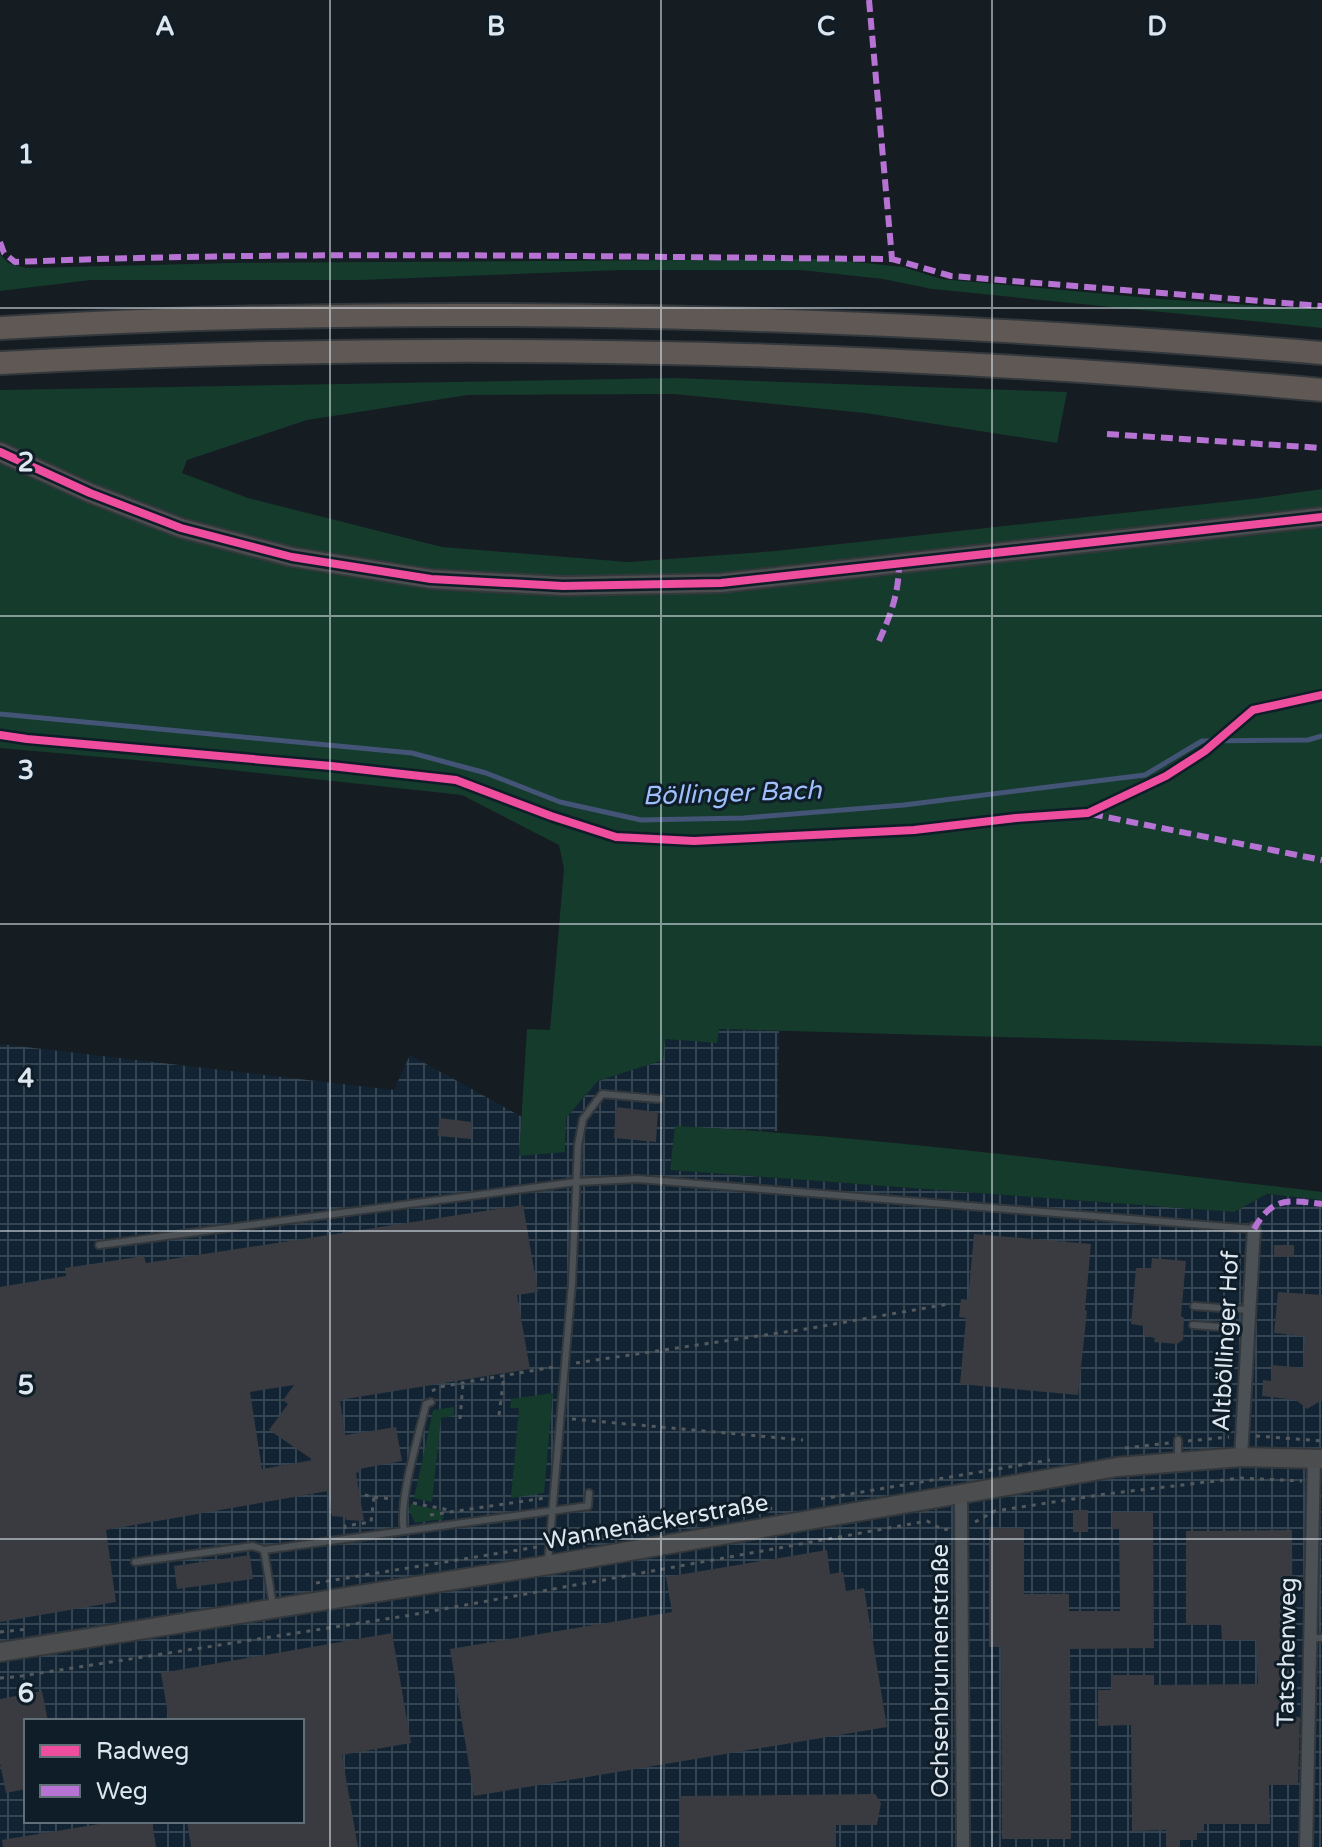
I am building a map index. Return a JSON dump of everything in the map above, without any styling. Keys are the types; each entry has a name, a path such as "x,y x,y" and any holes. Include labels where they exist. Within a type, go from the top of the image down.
{"highway":[{"path":"0,328 379,316 620,317 954,327 1322,353"},
{"path":"0,363 301,352 669,354 1017,367 1322,390"}],"street":[{"path":"0,452 90,493 181,528 292,557 431,579 563,586 721,583 1322,517"},
{"name":"Altböllinger Hof","path":"1241,1457 1254,1229"},
{"name":"Wannenäckerstraße","path":"0,1652 548,1565 1117,1467 1241,1457 1318,1459"},
{"name":"Tatschenweg","path":"1306,1847 1316,1638 1312,1482 1318,1459"},
{"name":"Ochsenbrunnenstraße","path":"961,1494 963,1847"}],"lane":[{"path":"548,1565 583,1119 602,1094 658,1099"},
{"path":"99,1245 576,1182 638,1179 1254,1229"},
{"path":"1194,1306 1249,1310"},
{"path":"1193,1325 1248,1329"},
{"path":"404,1531 405,1501 426,1404 431,1402"},
{"path":"1178,1441 1178,1462"},
{"path":"135,1562 253,1546 264,1550 588,1506 589,1493"},
{"path":"264,1550 274,1609"}],"path":[{"path":"439,1387 948,1304"},
{"path":"499,1415 504,1376"},
{"path":"460,1419 463,1383"},
{"path":"560,1418 803,1440"},
{"path":"1125,1448 1243,1435 1322,1441"},
{"path":"817,1500 1051,1460"},
{"path":"0,1678 405,1616 927,1521 943,1530 960,1528 995,1511 1106,1494 1241,1478 1312,1482"},
{"path":"361,1494 453,1511"},
{"path":"345,1529 345,1526 371,1522 374,1497"},
{"path":"317,1583 786,1506"},
{"path":"0,1632 36,1628"}],"shaded area":[{"path":"719,1029 779,1031 777,1131 675,1127 670,1170 1234,1212 1267,1194 1322,1200 1322,1847 0,1847 0,1044 394,1090 410,1055 522,1117 519,1156 566,1118 598,1081 663,1060 664,1039 717,1042"}],"green space":[{"path":"0,254 8,263 26,268 232,263 827,259 903,267 941,279 1322,310 1322,328 932,289 883,279 801,270 622,270 360,280 91,280 0,291"},
{"path":"674,378 1067,392 1057,443 865,413 674,394 468,395 307,420 187,460 182,473 248,498 442,547 628,562 776,551 1322,489 1322,1046 719,1029 717,1043 665,1039 663,1060 598,1081 566,1118 565,1152 519,1156 527,1029 550,1030 564,869 559,845 462,795 0,748 0,390"},
{"path":"675,1126 837,1137 999,1154 1322,1192 1322,1200 1267,1194 1234,1212 670,1170"},
{"path":"553,1393 544,1493 511,1498 519,1408 510,1408 511,1399"},
{"path":"454,1407 454,1416 441,1418 432,1502 414,1498 433,1410"},
{"path":"411,1504 442,1511 443,1519 415,1523 409,1510"}],"building":[{"path":"616,1107 658,1112 656,1142 614,1138"},
{"path":"439,1118 472,1122 471,1139 438,1136"},
{"path":"523,1205 538,1292 517,1295 530,1369 340,1400 345,1435 396,1427 402,1461 359,1469 360,1472 356,1473 364,1521 332,1516 328,1491 106,1530 116,1602 0,1622 0,1287 66,1276 65,1268 144,1256 146,1263","holes":["294,1385 283,1400 288,1404 269,1430 313,1460 262,1469 250,1392"]},
{"path":"974,1234 1091,1244 1078,1395 960,1384 966,1318 959,1317 961,1299 968,1300"},
{"path":"1274,1245 1294,1245 1294,1257 1274,1257"},
{"path":"1152,1258 1186,1261 1181,1316 1184,1318 1183,1340 1177,1344 1154,1342 1155,1338 1144,1336 1144,1326 1131,1324 1136,1268 1151,1268"},
{"path":"1278,1292 1322,1295 1322,1400 1307,1409 1296,1400 1262,1396 1263,1380 1271,1381 1272,1365 1303,1368 1305,1336 1274,1333"},
{"path":"1073,1510 1088,1510 1088,1532 1073,1532"},
{"path":"1112,1512 1153,1512 1154,1648 1070,1649 1071,1839 1002,1839 1001,1647 989,1647 989,1528 1024,1528 1024,1594 1069,1594 1069,1611 1120,1611 1119,1529 1112,1529"},
{"path":"1292,1530 1293,1717 1300,1717 1298,1785 1269,1785 1270,1824 1204,1824 1204,1832 1197,1832 1197,1840 1180,1840 1180,1847 1166,1847 1166,1830 1132,1831 1131,1725 1098,1726 1098,1690 1112,1690 1111,1675 1154,1675 1154,1685 1258,1684 1256,1640 1222,1640 1221,1625 1186,1625 1186,1531"},
{"path":"827,1550 830,1574 843,1572 846,1591 864,1588 887,1727 474,1796 450,1649 672,1612 666,1577"},
{"path":"250,1555 253,1579 177,1589 174,1566"},
{"path":"392,1633 411,1743 342,1755 358,1847 191,1847 187,1823 304,1823 304,1719 169,1719 161,1673"},
{"path":"42,1691 48,1719 24,1719 24,1789 6,1793 0,1763 0,1699"},
{"path":"875,1794 881,1803 877,1825 836,1825 836,1847 679,1847 679,1796"},
{"path":"105,1823 152,1823 156,1847 3,1847 2,1840"}],"waterway":[{"name":"Böllinger Bach","path":"0,714 412,753 486,773 560,802 641,820 744,818 904,805 1145,775 1202,741 1308,740 1322,736"}],"marked path":[{"path":"869,0 892,259"},
{"path":"0,242 4,253 15,262 344,255 892,259 951,276 1322,306"},
{"path":"1107,434 1322,448"},
{"path":"879,641 894,603 899,563"},
{"path":"1091,814 1322,860"},
{"path":"1254,1229 1268,1211 1282,1203 1322,1204"}],"cycle path":[{"path":"0,452 90,493 181,528 292,557 431,579 563,586 721,583 1322,517"},
{"path":"0,735 456,780 616,837 694,841 914,830 1088,813 1166,776 1205,751 1253,710 1322,695"}]}
